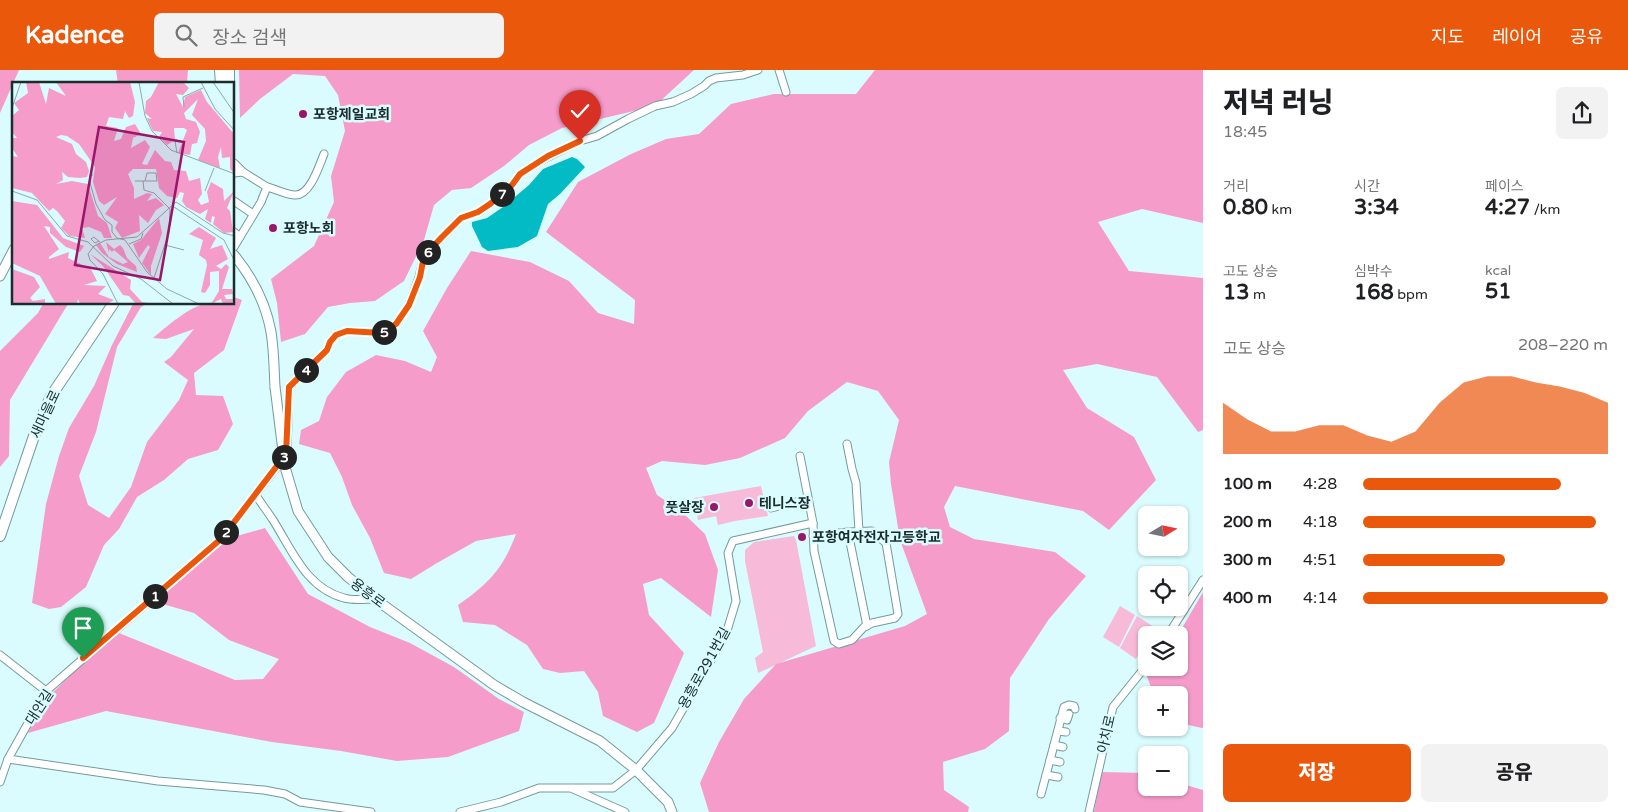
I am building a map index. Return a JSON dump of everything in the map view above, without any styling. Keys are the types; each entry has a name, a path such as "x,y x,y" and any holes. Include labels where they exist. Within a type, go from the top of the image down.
{"main road":[{"path":"0,276 12,253"},
{"name":"용흥로","path":"235,256 260,295 271,332 275,387 285,467 298,511 328,558 375,599 494,685 600,741 636,770 668,802 672,812"},
{"name":"새마을로","path":"0,536 35,432 51,396 112,305"}],"street":[{"name":"대안길","path":"1,776 8,759 46,691 222,538 286,454 289,387 327,350 330,342 336,335 347,331 382,333 396,324 409,305 420,277 424,256 461,218 478,212 512,185 520,174 580,141 597,136 656,106 691,94 716,78 743,75 758,70"},
{"path":"779,70 786,92"},
{"path":"235,164 243,172 267,187 294,195 302,194 310,185 324,154"},
{"path":"235,174 243,172"},
{"path":"237,234 253,214 267,187"},
{"path":"235,203 253,214"},
{"path":"847,444 856,483 859,532"},
{"path":"800,456 813,523 813,536 814,551 834,641 840,644 852,640 866,626 895,618 898,614 886,543 872,531 813,536"},
{"path":"255,494 274,521 287,546 300,565 322,588 345,598 375,599"},
{"path":"771,508 808,499"},
{"name":"용흥로291번길","path":"460,812 501,802 539,788 613,788 636,770 672,728 726,634 736,601 728,553 733,541 813,523"},
{"path":"848,532 866,626"},
{"path":"1174,626 1203,580"},
{"path":"0,655 46,691"},
{"name":"아치로","path":"1089,812 1113,707 1138,676"},
{"path":"1040,794 1064,707 1074,706 1072,712"},
{"path":"1058,730 1066,732"},
{"path":"1054,745 1063,747"},
{"path":"8,759 158,781 264,790 285,794 300,802 371,812"},
{"path":"1050,760 1060,762"},
{"path":"1046,775 1058,777"},
{"path":"570,788 625,812"},
{"path":"299,812 300,802"}],"shaded area":[{"path":"0,70 19,70 12,82 0,113"},
{"path":"116,70 188,70 187,82 118,82"},
{"path":"239,70 694,70 655,106 562,128 529,145 504,166 471,188 452,190 434,205 424,240 404,281 375,301 328,307 305,334 281,342 277,303 271,279 314,246 334,202 331,176 345,131 338,95 325,76 293,74 260,99 240,118"},
{"path":"875,70 1203,70 1203,223 1142,209 1098,222 1129,271 1203,278 1203,430 1198,432 1157,377 1097,364 1063,370 1087,408 1134,437 1156,480 1109,530 1083,511 955,486 944,507 950,527 974,539 1055,552 1086,576 1049,619 1010,678 1009,731 985,749 943,762 944,790 969,807 968,812 709,812 700,783 719,742 744,699 776,664 905,626 927,614 900,540 891,484 889,462 899,420 878,391 847,382 808,411 785,438 740,458 705,465 662,461 646,468 657,495 680,510 705,534 718,570 711,617 661,578 643,584 649,615 684,653 654,723 637,732 603,716 598,692 584,671 560,673 543,669 527,645 495,625 463,622 458,605 478,590 493,575 506,557 516,534 476,541 411,579 384,573 370,538 352,505 342,477 330,453 299,444 301,430 319,421 327,397 346,372 376,355 405,361 431,372 437,357 423,331 447,288 471,251 530,262 569,281 598,313 634,324 635,300 546,232 578,182 631,154 666,139 699,134 731,104 774,94 856,94"},
{"path":"235,297 242,300 224,350 194,373 196,395 223,396 233,424 218,450 188,459 164,480 137,497 119,529 104,545 86,587 61,607 49,609 32,603 46,504 59,456 69,428 94,386 132,305 144,305 141,307 117,347 96,432 79,476 88,505 109,518 131,487 147,442 179,400 188,380 164,362 171,357 194,329 166,339 153,338 193,308 200,305 235,305"},
{"path":"42,305 67,305 10,400 9,456 0,467 0,351 38,313"},
{"path":"761,486 768,516 718,525 716,516 698,520 694,498"},
{"path":"265,528 308,594 370,627 410,643 454,667 499,699 524,712 519,731 448,757 397,761 272,742 106,711 28,733 44,701 79,667 119,633 235,680 263,679 279,659 229,640 194,613 159,603 160,597 223,540"},
{"path":"794,536 816,646 758,673 755,658 763,652 745,561 745,550 754,542"},
{"path":"1203,592 1203,728 1188,725 1188,686 1151,686 1147,676 1188,676 1188,626 1183,626"},
{"path":"1120,606 1135,615 1119,647 1103,637"},
{"path":"1137,616 1152,626 1138,626 1138,655 1136,659 1120,648"},
{"path":"1101,772 1138,773 1138,796 1188,796 1188,786 1203,790 1203,812 1094,812"}],"water":[{"path":"572,157 585,167 548,204 537,236 518,247 488,251 482,247 472,222 487,218 503,207 529,185 543,169"}],"place":[{"name":"포항제일교회","path":"303,114"},
{"name":"포항노회","path":"273,228"},
{"name":"테니스장","path":"749,503"},
{"name":"풋살장","path":"714,507"},
{"name":"포항여자전자고등학교","path":"802,537"}],"route":[{"path":"83,658 222,538 286,454 289,387 327,350 330,342 336,335 347,331 374,334 389,330 396,324 409,305 420,277 424,256 461,218 478,212 490,204 512,185 520,174 548,156 580,141"}]}
